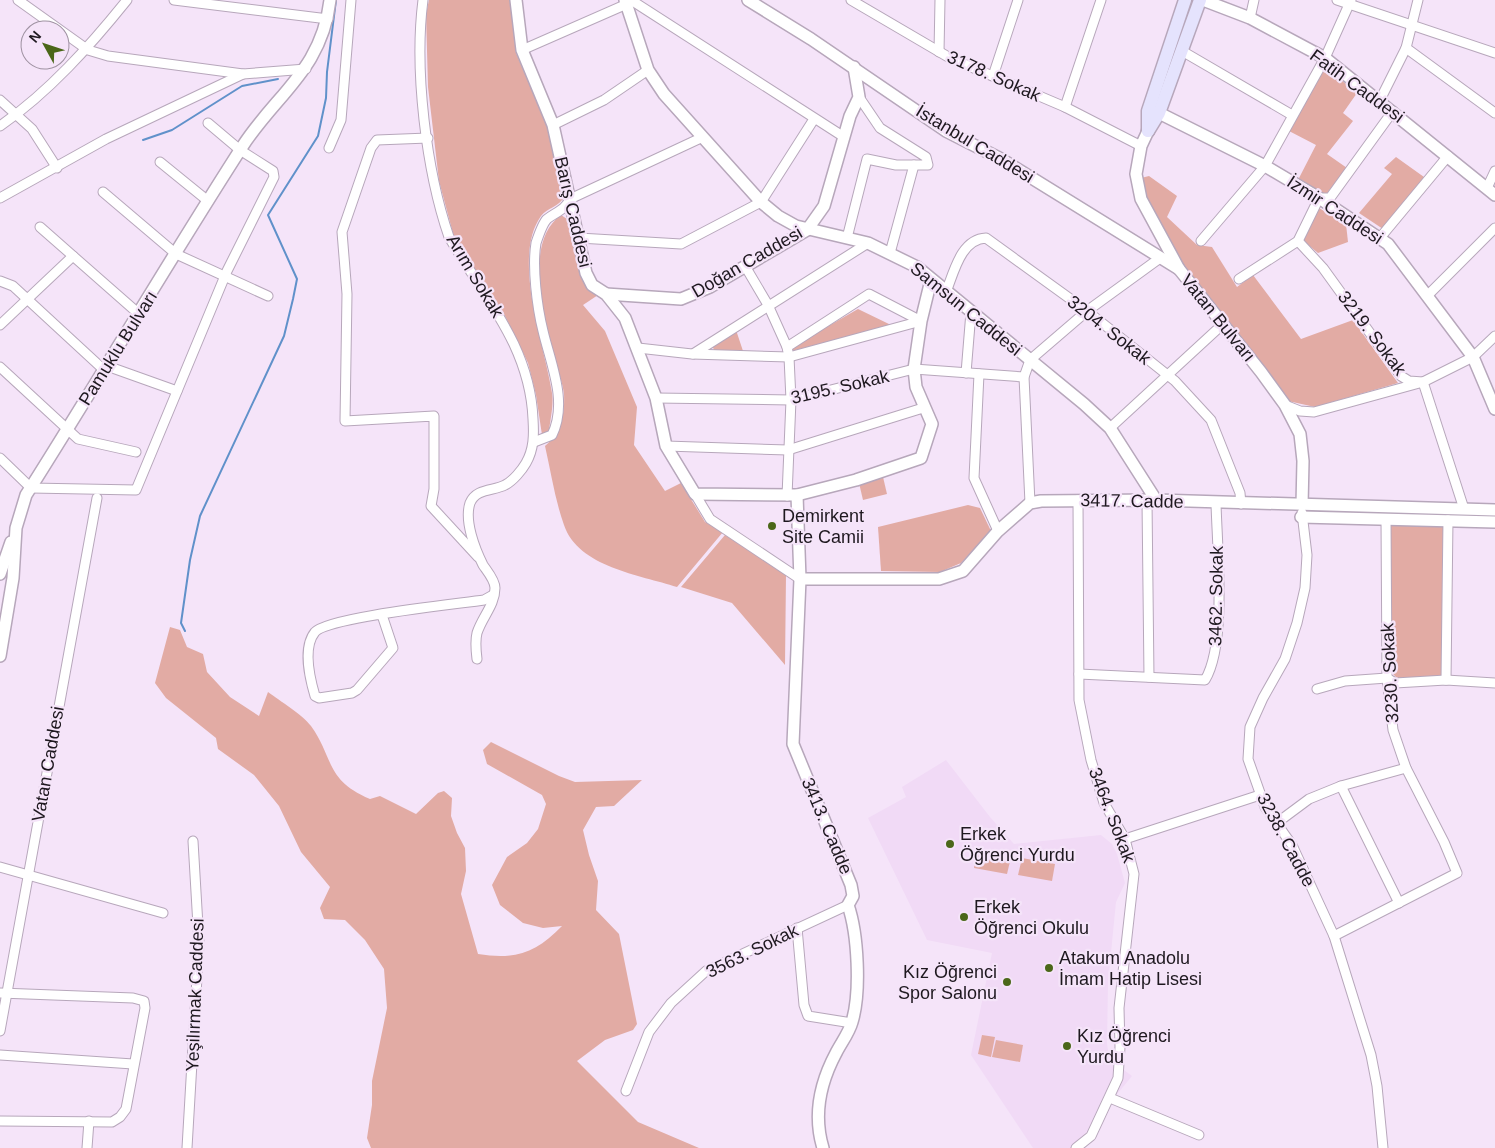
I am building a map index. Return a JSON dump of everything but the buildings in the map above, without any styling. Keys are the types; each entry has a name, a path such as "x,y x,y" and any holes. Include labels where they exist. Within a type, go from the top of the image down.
{"main road":[{"name":"Vatan Bulvarı","path":"1148,131 1148,111 1185,0"},
{"name":"Vatan Bulvarı","path":"1148,131 1159,113 1200,0"}],"street":[{"path":"18,0 88,50 108,56 243,74 306,69"},
{"path":"0,126 16,115 88,50 128,0"},
{"path":"174,0 328,19"},
{"name":"Pamuklu Bulvarı","path":"0,656 13,578 16,528 31,488 240,150 306,69 328,19 330,0"},
{"path":"329,148 342,120 351,0"},
{"name":"Arım Sokak","path":"424,0 421,86 435,185 449,237 485,291 523,362 532,407 534,442 526,463 511,481 503,486 482,492 474,497 470,503 468,513 470,528 480,560"},
{"name":"Barış Caddesi","path":"516,0 522,50 553,125 586,273 592,284 606,294 625,318 656,398 666,446 695,494"},
{"name":"İstanbul Caddesi","path":"748,0 854,67 946,131 1001,159 1180,269"},
{"name":"3178. Sokak","path":"851,0 939,52 1065,107 1141,146"},
{"path":"939,52 940,0"},
{"path":"993,76 1018,0"},
{"path":"1065,107 1101,0"},
{"name":"Fatih Caddesi","path":"1204,0 1250,18 1325,58 1380,100 1491,192"},
{"path":"1250,18 1254,0"},
{"path":"1337,0 1350,2 1495,53"},
{"path":"1380,100 1406,48 1418,0"},
{"path":"522,50 628,1 844,137"},
{"name":"Samsun Caddesi","path":"628,1 648,70 664,94 761,202 778,216 807,230 868,243 917,267 1084,404 1110,428 1152,501"},
{"path":"1201,240 1265,166 1292,114 1325,58 1350,2"},
{"path":"1406,48 1495,113"},
{"path":"1182,51 1292,114"},
{"path":"847,238 868,159 896,165 925,167 928,165 926,157 880,128 859,97 854,67"},
{"path":"553,125 604,100 648,70"},
{"path":"0,198 106,139 243,74"},
{"name":"Doğan Caddesi","path":"606,294 682,299 710,287 807,230 824,206 844,137 859,97"},
{"path":"0,100 32,129 56,168"},
{"path":"1239,279 1298,242 1319,198 1330,198 1393,111"},
{"name":"İzmir Caddesi","path":"1159,113 1265,166 1319,198 1388,244 1473,357 1495,410"},
{"path":"579,238 681,244 761,202 814,118"},
{"path":"0,458 31,488 136,490 225,277 274,177 273,171 240,150 208,123"},
{"name":"Vatan Bulvarı","path":"1148,131 1141,146 1136,174 1141,200 1180,269 1285,405 1300,434 1303,461 1302,505"},
{"path":"534,442 552,436 557,425 559,394 542,329 536,283 536,243 546,220 567,205 570,199 703,137"},
{"path":"428,138 377,140 371,148 342,232 347,294 345,421 434,416 434,489 432,506 480,560 494,583 496,590 493,595 492,605 477,633 476,659"},
{"path":"1380,239 1448,156"},
{"path":"160,162 208,201"},
{"path":"890,253 914,165"},
{"path":"1491,192 1495,171"},
{"path":"103,192 176,254 268,296"},
{"path":"561,210 574,218"},
{"path":"40,227 139,314"},
{"path":"1427,296 1495,228"},
{"name":"3204. Sokak","path":"946,292 961,255 971,242 978,238 986,238 1087,311 1166,374 1210,420 1240,493 1241,504"},
{"name":"3219. Sokak","path":"1298,242 1322,268 1402,376 1409,381 1423,382 1464,510"},
{"path":"692,354 868,243"},
{"path":"0,325 73,256"},
{"path":"695,494 710,519 800,579 939,579 963,571 998,531 1030,503 1024,378 1030,360 1087,311 1160,258"},
{"path":"745,266 768,305 787,346 791,400 788,450 792,495"},
{"path":"695,494 792,495 856,480 921,458 932,424 923,408 914,369 921,321 931,280"},
{"path":"0,281 13,286 105,368 177,391"},
{"path":"787,346 869,294 921,321"},
{"path":"966,373 971,312"},
{"path":"638,348 692,354 789,356 921,321"},
{"path":"1110,428 1166,374 1223,324"},
{"path":"1285,405 1300,411 1314,412 1423,382 1473,357 1495,336"},
{"path":"0,367 78,439 136,452"},
{"name":"3195. Sokak","path":"656,398 791,400 914,369 1024,378"},
{"path":"979,374 974,478 998,531"},
{"path":"666,446 788,450 923,408"},
{"name":"3413. Cadde","path":"792,495 800,579 793,744 852,885 853,896 848,905 853,922 858,972 852,1023 827,1071 818,1104 818,1131 823,1148"},
{"name":"Vatan Caddesi","path":"0,1031 3,993 27,876 97,498"},
{"name":"3417. Cadde","path":"1030,503 1078,500 1152,501 1495,510"},
{"name":"3464. Sokak","path":"1076,1148 1091,1136 1118,1078 1120,1047 1119,1008 1134,874 1125,839 1104,804 1091,760 1080,700 1078,500"},
{"path":"1149,676 1152,501"},
{"name":"3462. Sokak","path":"1079,674 1205,680 1210,672 1218,621 1216,503"},
{"name":"3238. Cadde","path":"1302,505 1301,517 1308,555 1297,623 1285,659 1263,698 1250,727 1248,759 1265,807 1278,822 1292,845 1334,936 1371,1055 1377,1086 1383,1148"},
{"path":"1301,517 1495,522"},
{"name":"3230. Sokak","path":"1386,519 1387,678 1393,730 1406,768 1444,842 1456,873 1398,903"},
{"path":"1446,680 1448,520"},
{"path":"13,578 0,576 16,528"},
{"path":"382,615 393,648 352,693 319,698 316,696 309,649 311,638 316,630 333,623 382,615 484,600 493,595"},
{"path":"1317,689 1345,681 1387,678 1395,683 1446,680 1495,683"},
{"path":"1278,822 1310,799 1341,786 1406,768"},
{"path":"1334,936 1398,903 1341,786"},
{"path":"1125,839 1260,795"},
{"name":"Yeşilırmak Caddesi","path":"187,1148 199,943 193,841"},
{"path":"0,867 163,913"},
{"name":"3563. Sokak","path":"626,1091 649,1032 671,1003 706,971 848,905"},
{"path":"797,928 804,1004 808,1016 852,1023"},
{"path":"0,1121 112,1122 120,1117 126,1109 145,1008 144,1001 133,998 3,993"},
{"path":"0,1056 133,1064"},
{"path":"1110,1098 1199,1135"},
{"path":"87,1148 88,1121"}],"shaded area":[{"path":"429,0 510,0 516,53 547,126 564,197 541,216 533,234 529,255 529,278 533,303 552,398 549,432 542,435 536,395 528,363 503,312 454,237 439,181 428,87 426,14"},
{"path":"1325,67 1357,93 1343,113 1353,121 1327,154 1347,168 1327,193 1319,194 1298,180 1316,145 1289,131"},
{"path":"1396,157 1424,177 1383,229 1359,213 1392,174 1384,168"},
{"path":"1149,176 1177,196 1167,217 1197,245 1212,247 1237,287 1253,275 1301,339 1353,320 1398,383 1315,407 1288,401 1183,266 1145,196 1141,178"},
{"path":"1319,208 1346,224 1348,242 1318,253 1301,239"},
{"path":"561,215 570,221 598,295 583,305 605,331 637,407 634,445 665,491 681,483 705,522 723,532 677,587 629,573 596,560 582,551 571,539 564,525 545,446 555,436 561,423 564,409 564,394 546,326 542,305 539,263 542,244 549,228"},
{"path":"858,309 891,325 792,351 792,347"},
{"path":"736,330 743,351 714,350 712,345"},
{"path":"883,477 887,494 863,500 859,483"},
{"path":"968,505 980,508 991,531 961,563 940,572 881,571 878,527"},
{"path":"1390,524 1443,526 1442,676 1397,678 1391,672"},
{"path":"725,535 786,575 785,665 732,603 681,587"},
{"path":"170,627 180,630 187,647 203,654 207,672 230,697 259,716 268,692 303,717 311,726 338,776 355,792 370,799 380,796 416,814 438,793 444,791 452,798 451,816 465,848 466,871 461,894 478,954 503,956 524,952 543,943 562,926 543,928 523,923 500,905 492,885 507,857 527,843 538,829 546,804 542,795 487,764 483,750 491,742 575,782 642,780 614,806 596,807 583,830 598,881 596,910 619,934 637,1024 633,1030 605,1040 577,1061 638,1122 699,1148 371,1148 367,1138 372,1105 372,1081 387,1008 384,969 365,940 345,920 324,919 320,908 330,887 301,852 279,806 254,775 218,749 216,738 166,698 155,683"},
{"name":"Atakum Anadolu İmam Hatip Lisesi","path":"946,760 990,817 1014,844 1101,835 1112,844 1117,854 1125,883 1116,902 1108,983 1107,1043 1109,1059 1132,1076 1073,1148 1033,1148 971,1055 992,953 927,940 868,818 906,797 902,787"},
{"path":"977,850 1011,857 1007,874 974,868"},
{"path":"1022,858 1055,864 1052,881 1018,875"},
{"path":"982,1035 995,1037 991,1057 978,1054"},
{"path":"996,1040 1023,1045 1020,1062 992,1057"}],"waterway":[{"path":"185,631 181,623 190,560 200,516 284,336 293,299 297,279 268,215 318,136 326,98 327,72 336,0"},
{"path":"143,140 172,130 242,86 278,79"}],"place":[{"name":"Demirkent Site Camii","path":"772,526"},
{"name":"Erkek Öğrenci Yurdu","path":"950,844"},
{"name":"Erkek Öğrenci Okulu","path":"964,917"},
{"name":"Atakum Anadolu İmam Hatip Lisesi","path":"1049,968"},
{"name":"Kız Öğrenci Spor Salonu","path":"1007,982"},
{"name":"Kız Öğrenci Yurdu","path":"1067,1046"}]}
